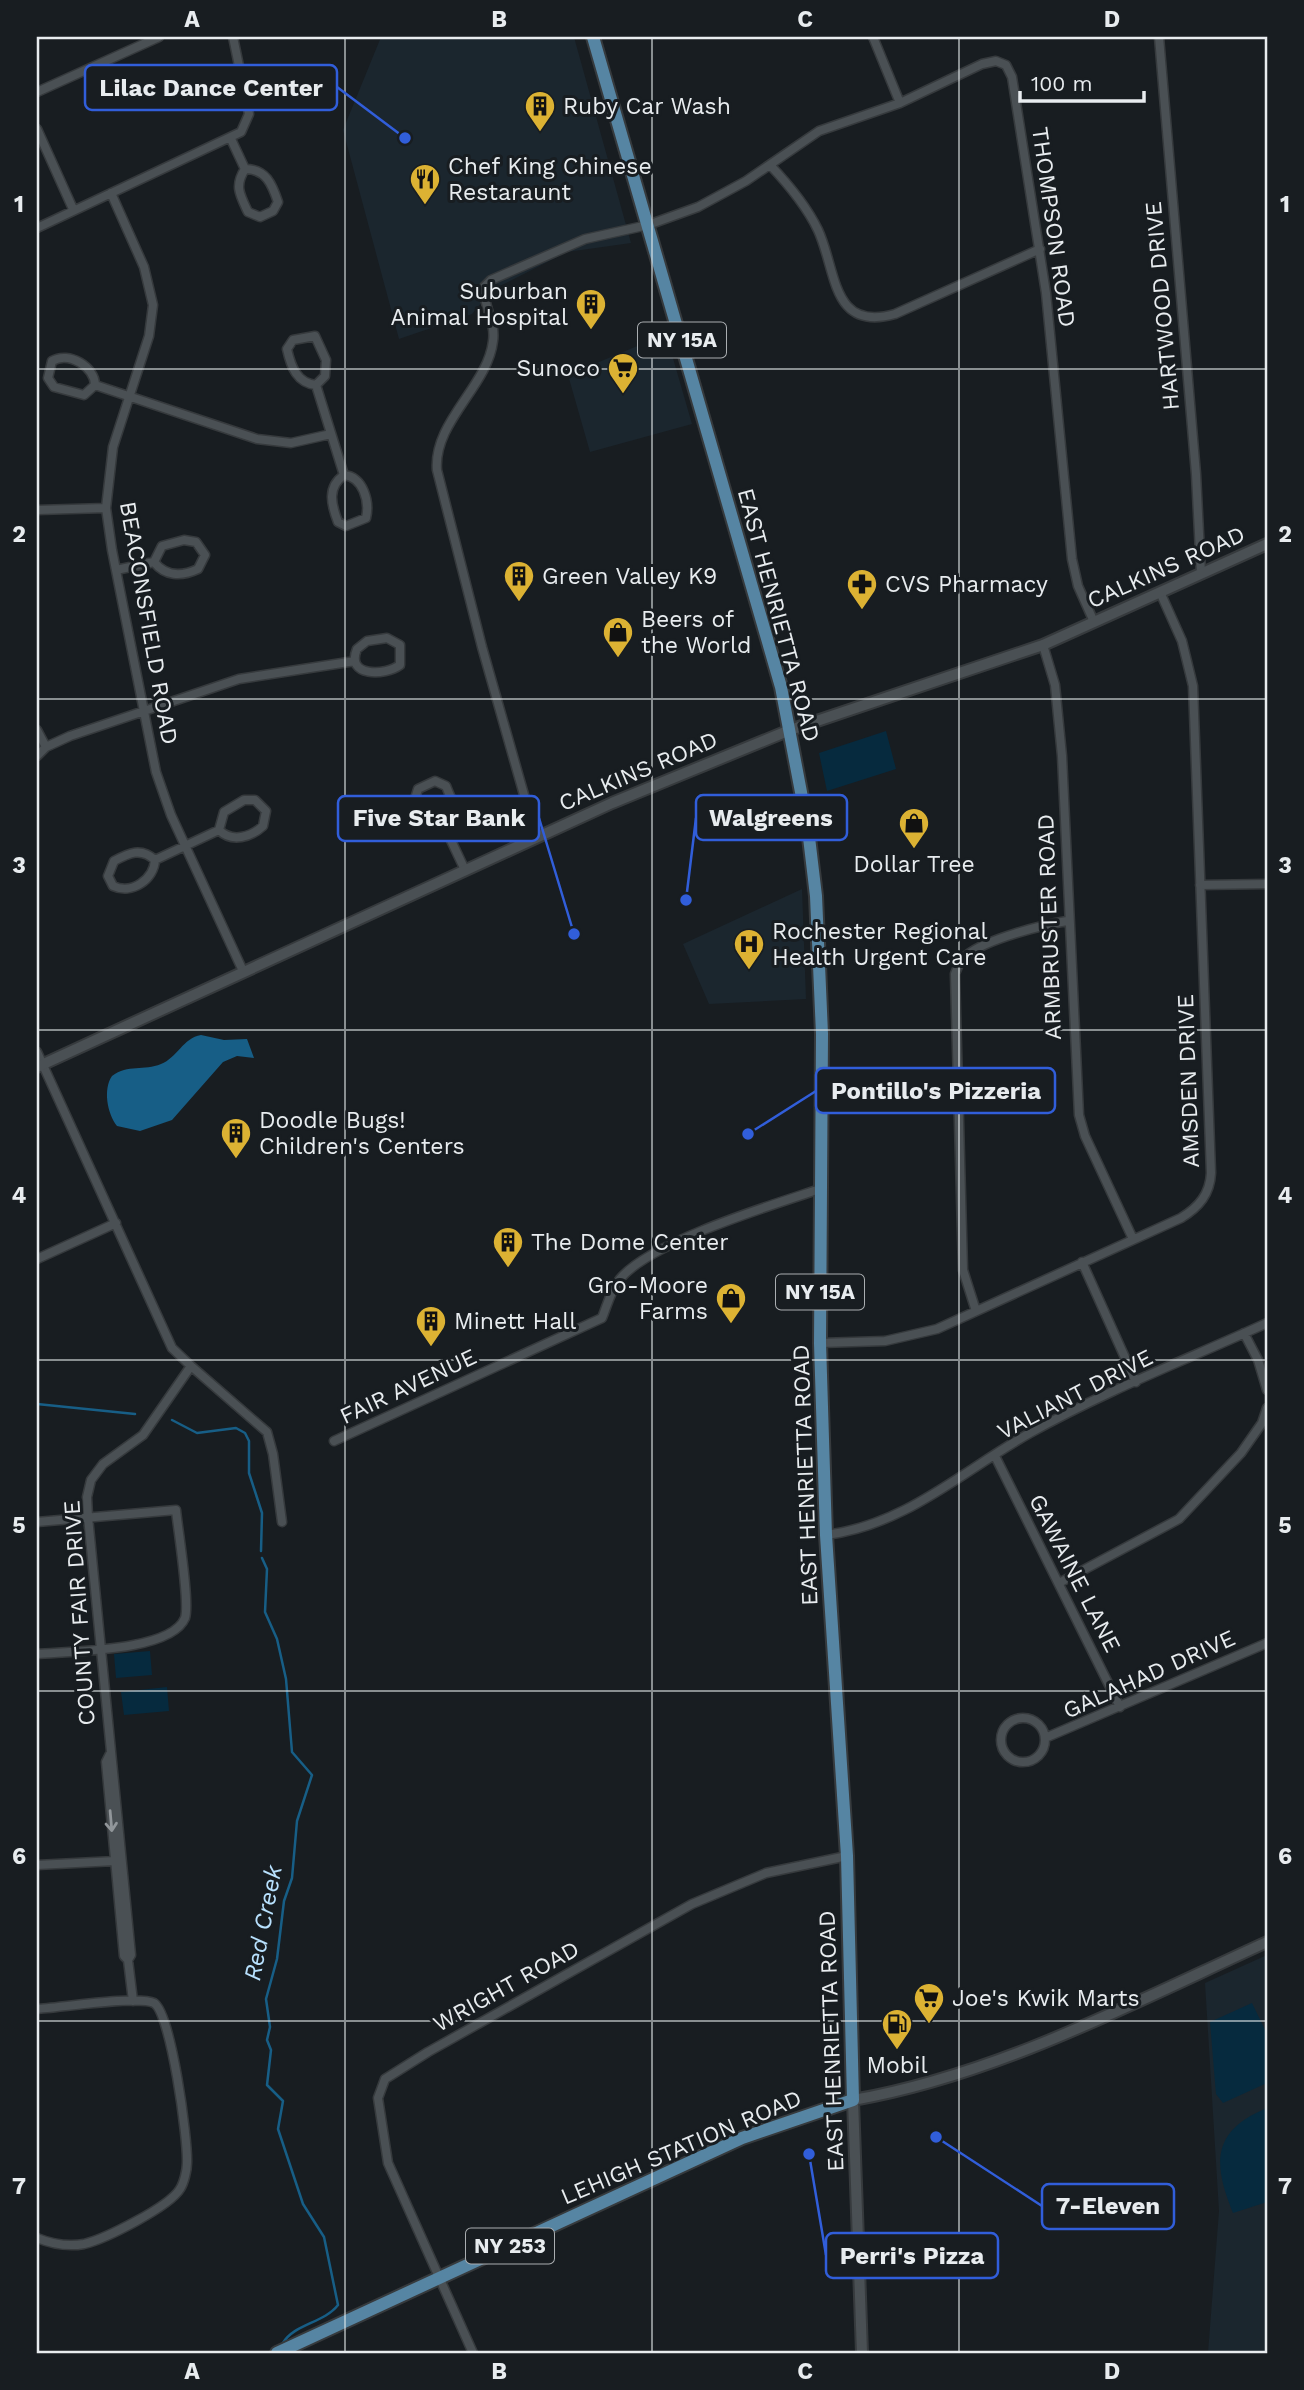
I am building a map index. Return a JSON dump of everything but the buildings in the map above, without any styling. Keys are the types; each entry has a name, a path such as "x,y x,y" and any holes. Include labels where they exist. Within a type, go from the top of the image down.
{"main road":[{"name":"EAST HENRIETTA ROAD","path":"593,37 781,687 808,829 816,895 822,1034 820,1343 826,1535 847,1856 862,2353"},
{"name":"CALKINS ROAD","path":"39,1065 536,837 790,730 1043,645 1267,544"},
{"name":"LEHIGH STATION ROAD","path":"277,2353 742,2138 853,2100 904,2090 1055,2037 1267,1942"}],"street":[{"path":"37,92 159,37"},
{"path":"37,228 73,209 231,139 245,128 249,114 233,37"},
{"path":"873,37 900,103"},
{"name":"HARTWOOD DRIVE","path":"1159,37 1196,474 1201,573"},
{"name":"THOMPSON ROAD","path":"536,837 481,647 437,470 437,452 494,342 484,287 491,280 585,239 648,225 698,207 770,165 819,131 900,103 982,64 996,61 1006,65 1012,77 1040,249 1072,559 1078,586 1094,622"},
{"path":"37,129 73,209"},
{"path":"231,139 245,169"},
{"path":"770,165 807,210 822,240 842,300 858,315 881,318 895,314 1040,249"},
{"path":"245,169 267,176 278,202 273,211 260,217 248,212 238,192 238,180 245,169"},
{"name":"BEACONSFIELD ROAD","path":"111,193 144,267 153,305 149,336 113,447 107,508 116,570 160,785 243,971"},
{"path":"309,335 318,340 327,369 316,385 298,378 287,349 293,340 309,335"},
{"path":"63,358 87,366 95,378 95,385 90,392 78,395 54,387 48,378 52,361 63,358"},
{"path":"95,385 273,442 309,440 331,434"},
{"path":"316,385 344,475"},
{"path":"344,475 351,476 362,486 368,512 363,521 346,526 338,522 331,494 333,486 344,475"},
{"path":"37,510 107,508"},
{"path":"184,540 196,542 205,555 198,569 176,575 164,571 154,562 162,546 184,540"},
{"path":"116,570 154,562"},
{"name":"AMSDEN DRIVE","path":"820,1343 902,1339 937,1329 1187,1214 1198,1206 1209,1186 1193,686 1182,642 1160,592"},
{"path":"392,638 402,653 400,665 377,673 362,670 355,661 354,654 361,644 379,639 392,638"},
{"name":"ARMBRUSTER ROAD","path":"1043,645 1057,701 1079,1115 1085,1136 1133,1239"},
{"path":"37,756 46,747 70,736 239,679 355,661"},
{"path":"37,730 46,747"},
{"path":"448,834 457,819 456,811 446,786 435,781 418,789 414,802 429,828 448,834 465,870"},
{"path":"155,860 219,830 224,812 244,800 255,800 266,811 263,826 241,838 224,835 219,830"},
{"path":"131,852 143,852 155,860 155,869 148,880 129,888 113,886 107,876 114,861 131,852"},
{"path":"1200,885 1267,884"},
{"path":"976,1311 963,1270 955,974 958,964 974,951 1044,926 1068,921"},
{"path":"37,1052 39,1065 116,1223 172,1348 267,1432 273,1454 282,1522"},
{"name":"FAIR AVENUE","path":"334,1441 602,1318 619,1280 639,1261 731,1219 820,1189"},
{"path":"37,1259 116,1223"},
{"path":"1082,1262 1136,1382"},
{"name":"VALIANT DRIVE","path":"826,1535 875,1525 910,1510 1032,1432 1267,1323"},
{"path":"1244,1334 1258,1360 1267,1390"},
{"name":"COUNTY FAIR DRIVE","path":"128,1960 131,1955 113,1761 110,1755 99,1648 87,1497 91,1480 103,1464 143,1435 191,1366"},
{"path":"1059,1583 1179,1519 1241,1453 1262,1423 1267,1408"},
{"name":"GAWAINE LANE","path":"995,1456 1120,1707"},
{"path":"37,1522 176,1510 186,1611 182,1622 159,1639 37,1654"},
{"name":"GALAHAD DRIVE","path":"1045,1738 1267,1643"},
{"name":"GALAHAD DRIVE","path":"1018,1718 1026,1718 1039,1724 1045,1738 1042,1752 1024,1762 1006,1754 1001,1741 1005,1727 1018,1718"},
{"name":"COUNTY FAIR DRIVE","path":"110,1755 106,1762 115,1861 124,1956 128,1960 133,2001"},
{"name":"WRIGHT ROAD","path":"473,2353 388,2163 377,2098 385,2079 428,2052 692,1904 766,1873 847,1856"},
{"path":"37,1865 115,1861"},
{"path":"37,2009 133,2001 152,2002 160,2008 166,2020 186,2134 188,2166 181,2188 162,2207 85,2244 59,2245 37,2238"}],"shaded area":[{"path":"381,37 574,37 631,243 567,252 492,290 472,314 399,339 343,130"},
{"path":"666,334 692,424 590,452 568,375"},
{"path":"886,731 896,769 827,791 819,753"},
{"path":"802,889 806,999 709,1004 683,944"},
{"path":"150,1651 152,1675 116,1678 114,1654"},
{"path":"167,1687 169,1711 124,1715 121,1692"},
{"path":"1267,1955 1267,2353 1208,2353 1219,2211 1205,1983"},
{"path":"1252,2003 1267,2034 1267,2083 1223,2103 1216,2094 1210,2022"},
{"path":"1267,2108 1267,2202 1233,2213 1226,2195 1220,2164 1226,2138 1235,2127"}],"water":[{"path":"201,1035 224,1040 247,1039 254,1058 237,1056 223,1062 172,1120 140,1131 117,1126 107,1101 112,1076 124,1070 161,1064 189,1040"}],"waterway":[{"name":"Red Creek","path":"37,1404 135,1414"},
{"name":"Red Creek","path":"172,1420 197,1433 236,1428 245,1433 249,1441 249,1473 262,1513 261,1551"},
{"name":"Red Creek","path":"262,1558 267,1569 265,1612 277,1639 286,1679 292,1752 312,1775 297,1821 292,1878 284,1901 277,1959 266,1999 270,2027 267,2040 271,2050 267,2085 283,2101 278,2129 303,2204 324,2237 338,2305 325,2316 294,2332 283,2343"}],"place":[{"name":"Ruby Car Wash","path":"540,133"},
{"name":"Lilac Dance Center","path":"405,138"},
{"name":"Chef King Chinese Restaraunt","path":"425,206"},
{"name":"Suburban Animal Hospital","path":"591,331"},
{"name":"Sunoco","path":"623,395"},
{"name":"Green Valley K9","path":"519,603"},
{"name":"CVS Pharmacy","path":"862,611"},
{"name":"Beers of the World","path":"618,659"},
{"name":"Dollar Tree","path":"914,850"},
{"name":"Walgreens","path":"686,900"},
{"name":"Five Star Bank","path":"574,934"},
{"name":"Rochester Regional Health Urgent Care","path":"749,971"},
{"name":"Pontillo's Pizzeria","path":"748,1134"},
{"name":"Doodle Bugs! Children's Centers","path":"236,1160"},
{"name":"The Dome Center","path":"508,1269"},
{"name":"Gro-Moore Farms","path":"731,1325"},
{"name":"Minett Hall","path":"431,1348"},
{"name":"Joe's Kwik Marts","path":"929,2025"},
{"name":"Mobil","path":"897,2051"},
{"name":"7-Eleven","path":"936,2137"},
{"name":"Perri's Pizza","path":"809,2154"}]}
